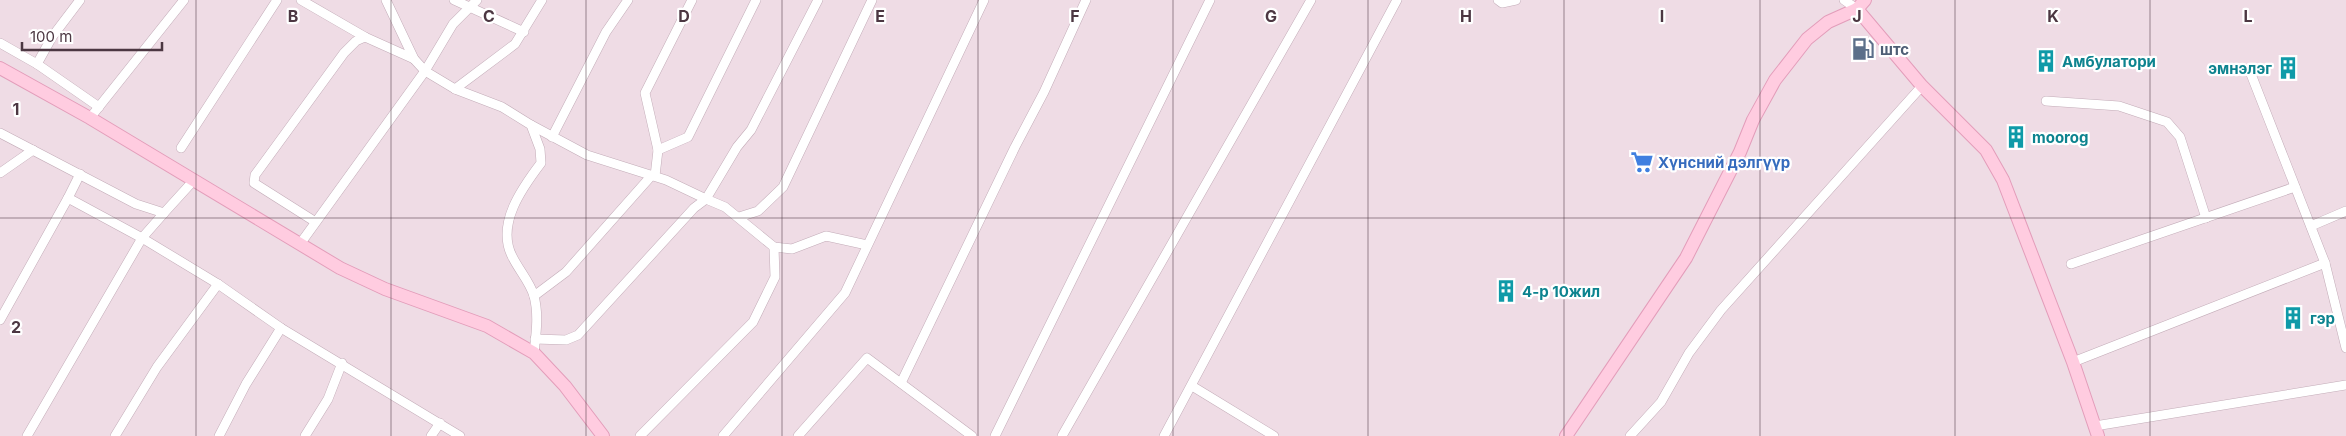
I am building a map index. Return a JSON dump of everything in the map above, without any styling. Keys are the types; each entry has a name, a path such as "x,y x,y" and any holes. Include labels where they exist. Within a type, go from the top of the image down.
{"street":[{"path":"37,64 52,37 80,0"},
{"path":"90,118 184,0"},
{"path":"180,148 277,0"},
{"path":"301,0 365,37 414,59"},
{"path":"454,0 475,3 524,32"},
{"path":"455,89 515,44 542,0"},
{"path":"552,137 606,32 628,0"},
{"path":"534,296 566,272 653,175 658,150 644,93 692,0"},
{"path":"658,150 688,137 756,0"},
{"path":"535,339 566,340 578,335 694,208 706,199 737,147 751,130 818,0"},
{"path":"739,217 758,211 783,187 872,0"},
{"path":"723,436 845,292 984,0"},
{"path":"901,383 1015,147 1044,92 1086,0"},
{"path":"995,436 1210,0"},
{"path":"1062,436 1311,0"},
{"path":"1164,436 1397,0"},
{"path":"1498,0 1502,3 1516,0"},
{"path":"1844,0 1861,4 1922,86 1986,150 2003,180 2073,362 2096,431 2346,385"},
{"path":"387,1 414,59 425,71 455,89 502,106 531,125 587,155 653,175 724,207 739,217 774,247 792,249 826,236 867,245"},
{"path":"300,244 314,221 425,71 453,24 475,3"},
{"path":"1566,436 1686,258 1740,152 1753,120 1775,80 1807,39 1828,22 1861,4"},
{"path":"314,221 264,192 254,183 255,175 344,53 356,41 365,37"},
{"path":"0,43 37,64 99,107"},
{"path":"0,68 90,118 340,268 384,289 487,326 534,353 565,386 603,436"},
{"path":"2249,69 2325,263 2346,348"},
{"path":"1630,436 1661,402 1689,353 1720,310 1922,86"},
{"path":"2046,100 2119,106 2166,122 2180,137 2206,218"},
{"path":"531,125 540,149 541,163 522,188 507,222 510,254 534,296 537,323 534,353"},
{"path":"0,133 136,204 164,213"},
{"path":"0,174 33,150"},
{"path":"0,320 80,174"},
{"path":"27,436 142,238 194,180"},
{"path":"2071,264 2296,187"},
{"path":"68,198 142,238 218,284 281,328 342,363 460,436"},
{"path":"2311,226 2346,210"},
{"path":"640,436 753,322 775,277 774,247"},
{"path":"2073,362 2325,263"},
{"path":"115,436 157,367 218,284"},
{"path":"219,436 246,384 281,328"},
{"path":"798,436 867,358 972,436"},
{"path":"305,436 328,399 342,363"},
{"path":"1192,386 1274,436"},
{"path":"431,436 440,423"}],"shaded area":[{"path":"0,0 2346,0 2346,436 0,436"}],"place":[{"name":"штс","path":"1863,49"},
{"name":"Амбулатори","path":"2046,61"},
{"name":"эмнэлэг","path":"2288,68"},
{"name":"moorog","path":"2016,137"},
{"name":"Хүнсний дэлгүүр","path":"1642,162"},
{"name":"4-р 10жил","path":"1506,291"},
{"name":"гэр","path":"2293,318"}]}
